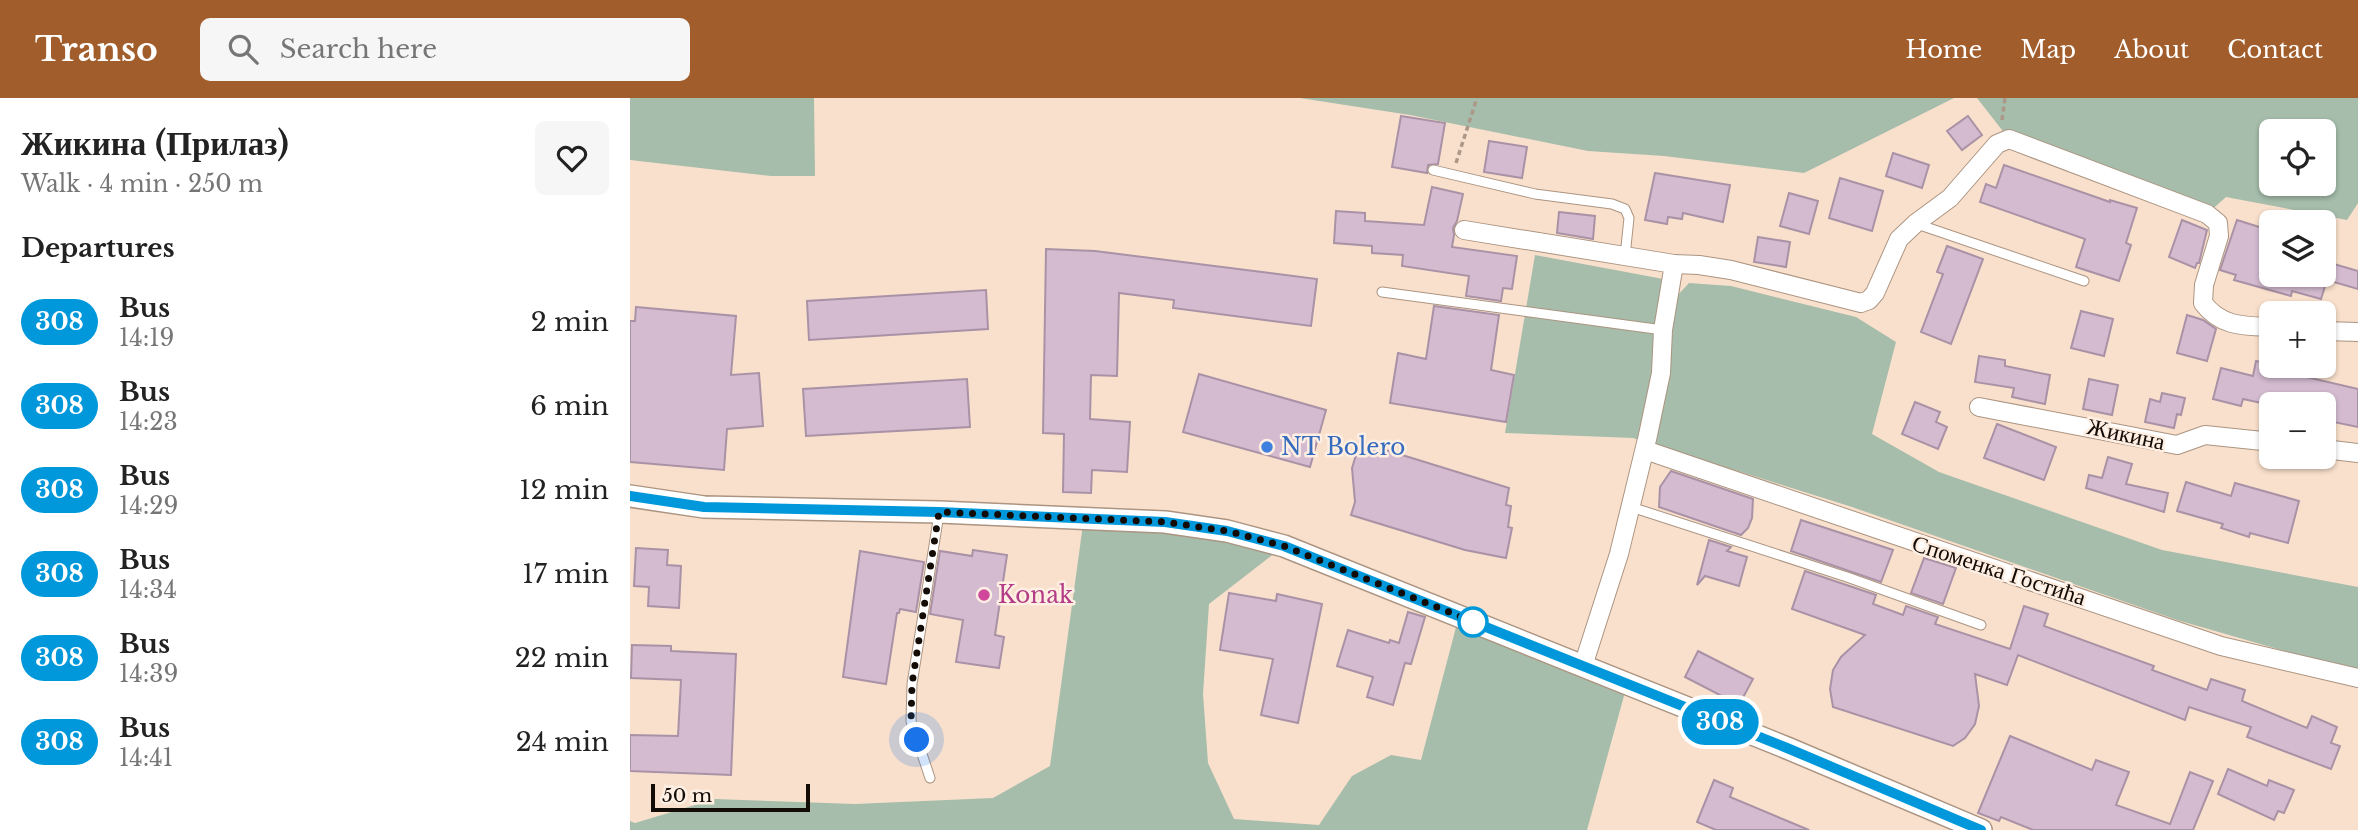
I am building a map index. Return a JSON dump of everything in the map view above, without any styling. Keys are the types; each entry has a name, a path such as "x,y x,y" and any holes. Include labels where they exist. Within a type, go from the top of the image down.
{"street":[{"path":"1464,230 1674,264 1731,270 1861,303 1872,298 1896,243 1916,223 1950,198 1997,144 2016,139 2214,218 2220,229 2204,285 2203,303 2214,316 2227,323 2259,326"},
{"path":"1583,666 1596,632 1644,450 1661,373 1662,330 1674,264"},
{"path":"2336,331 2358,332"},
{"name":"Жикина","path":"1979,407 2177,445 2204,435 2259,441"},
{"name":"Споменка Гостића","path":"1644,450 2221,646 2358,678"},
{"path":"2336,450 2358,453"},
{"path":"630,496 704,507 939,512 1165,522 1253,537 1284,546 1583,666 1981,830"}],"lane":[{"path":"1433,170 1535,194 1612,204 1625,209 1629,218 1625,256"},
{"path":"1916,223 2084,281"},
{"path":"1382,292 1662,330"},
{"path":"1631,507 1847,576 1981,625"},
{"path":"930,778 911,721 912,684 939,512"}],"path":[{"path":"1452,174 1477,98"}],"green space":[{"path":"630,98 814,98 815,176 771,176 630,160"},
{"path":"1300,98 1954,98 1804,173 1664,156 1588,151 1410,115"},
{"path":"1977,98 2358,98 2358,203 2347,220 2336,218 2336,210 2294,210 2226,197 2207,214 2009,139"},
{"path":"1535,255 1674,281 1676,297 1689,283 1731,286 1856,317 1896,342 1872,434 1939,472 2162,550 2358,587 2358,672 2177,620 1849,506 1633,438 1505,433"},
{"path":"1084,517 1284,546 1209,604 1203,694 1208,763 1234,819 1319,825 1352,776 1391,755 1421,760 1459,616 1627,685 1587,830 630,830 630,821 635,823 715,799 855,804 993,798 1050,766"}],"building":[{"path":"1401,116 1445,123 1438,164 1428,165 1427,173 1392,167"},
{"path":"1968,116 1982,135 1962,150 1947,131"},
{"path":"1489,141 1527,147 1522,178 1484,172"},
{"path":"1893,153 1929,165 1922,188 1886,176"},
{"path":"2004,165 2110,202 2137,208 2126,243 2131,245 2119,281 2076,267 2085,239 1980,202 1986,184 1996,188"},
{"path":"1655,173 1730,185 1723,222 1683,213 1682,219 1668,217 1667,224 1645,220"},
{"path":"1840,178 1883,191 1872,231 1829,218"},
{"path":"1432,187 1463,194 1453,228 1452,247 1517,256 1512,289 1503,288 1501,301 1466,296 1469,276 1402,266 1403,255 1372,253 1372,246 1334,243 1336,211 1365,213 1365,221 1424,225"},
{"path":"1789,193 1818,201 1809,234 1780,226"},
{"path":"1559,212 1595,216 1593,239 1557,233"},
{"path":"2182,220 2207,230 2199,263 2195,268 2169,257"},
{"path":"2237,220 2259,227 2259,287 2325,287 2321,299 2292,291 2291,296 2234,280 2236,275 2220,270"},
{"path":"1758,237 1790,242 1786,267 1754,262"},
{"path":"1947,246 1983,259 1951,344 1921,332 1943,274 1937,272"},
{"path":"1046,249 1095,251 1317,279 1311,326 1173,308 1174,300 1119,293 1117,376 1091,375 1090,419 1130,422 1127,472 1092,470 1091,493 1063,492 1064,434 1043,433"},
{"path":"2336,265 2358,271 2358,289 2336,283"},
{"path":"986,290 988,329 809,340 807,301"},
{"path":"1434,306 1499,315 1491,370 1514,375 1506,422 1390,403 1398,353 1426,359"},
{"path":"636,307 736,316 731,375 759,373 763,426 727,429 724,470 630,462 630,321 635,321"},
{"path":"2081,311 2113,319 2104,356 2071,348"},
{"path":"2187,315 2203,320 2216,329 2207,361 2177,353"},
{"path":"1979,356 2005,360 2005,366 2050,375 2045,404 2012,397 2014,388 1975,382"},
{"path":"2256,361 2259,362 2259,378 2311,378 2358,389 2358,427 2336,422 2336,392 2259,392 2259,402 2243,399 2241,406 2213,399 2221,368 2253,376"},
{"path":"1199,374 1326,410 1310,467 1183,432"},
{"path":"967,379 970,427 806,436 803,389"},
{"path":"2089,379 2118,385 2112,415 2083,409"},
{"path":"2162,393 2185,398 2174,428 2145,422 2150,399 2160,402"},
{"path":"1915,402 1940,412 1936,422 1947,427 1938,449 1902,434"},
{"path":"1997,424 2056,447 2044,480 1984,458"},
{"path":"1360,442 1509,488 1506,505 1511,506 1508,527 1512,528 1506,558 1465,550 1351,515 1355,502 1352,468"},
{"path":"2108,457 2132,464 2126,484 2168,493 2164,512 2086,488 2089,475 2102,478"},
{"path":"1671,471 1753,499 1752,518 1748,528 1741,535 1659,507 1660,487"},
{"path":"2186,482 2231,496 2235,483 2299,501 2288,543 2250,533 2249,537 2221,528 2223,524 2177,511"},
{"path":"1801,520 1893,550 1881,582 1791,551"},
{"path":"1709,540 1731,547 1727,551 1747,557 1739,586 1705,576 1697,585"},
{"path":"636,548 668,550 667,565 681,566 679,608 648,606 649,587 634,586"},
{"name":"Konak","path":"973,550 1007,555 995,635 1004,637 999,668 956,662 963,620 930,614 940,551 972,556"},
{"path":"860,551 924,562 916,612 900,609 897,613 886,684 843,677"},
{"path":"1924,558 1956,568 1943,604 1911,593"},
{"path":"1805,571 1876,595 1873,604 1903,615 1906,606 1938,617 1935,624 2010,649 2024,606 2048,614 2044,626 2154,666 2152,670 2207,690 2211,679 2245,690 2242,701 2307,728 2312,716 2337,727 2331,743 2340,746 2331,769 2247,737 2251,727 2189,707 2185,720 2018,655 2007,685 1975,674 1979,706 1975,724 1965,738 1953,746 1833,707 1830,689 1833,670 1841,657 1865,635 1792,609"},
{"path":"1229,593 1276,601 1277,594 1322,604 1298,723 1261,715 1273,659 1220,650"},
{"path":"1408,612 1425,617 1411,664 1405,663 1393,705 1367,697 1373,677 1337,666 1348,630 1389,643 1390,640 1399,643"},
{"path":"632,645 671,646 671,651 736,654 731,775 630,771 630,735 678,736 681,680 631,678"},
{"path":"1698,651 1753,679 1739,705 1685,677"},
{"path":"2010,736 2092,770 2096,760 2129,772 2116,805 2170,824 2190,772 2213,781 2193,830 2033,830 2001,817 1999,821 1978,813"},
{"path":"2228,769 2267,786 2269,780 2294,790 2284,813 2278,811 2274,820 2218,794"},
{"path":"1714,780 1733,788 1730,797 1809,830 1716,830 1697,822"}],"bus line":[{"name":"308","path":"630,496 704,507 939,512 1165,522 1253,537 1284,546 1787,748 1981,830"}],"place":[{"name":"NT Bolero","path":"1267,447"},
{"name":"Konak","path":"984,595"}],"route":[{"path":"917,740 911,721 912,684 939,512 1165,522 1227,531 1284,546 1484,626 1473,622"}]}
